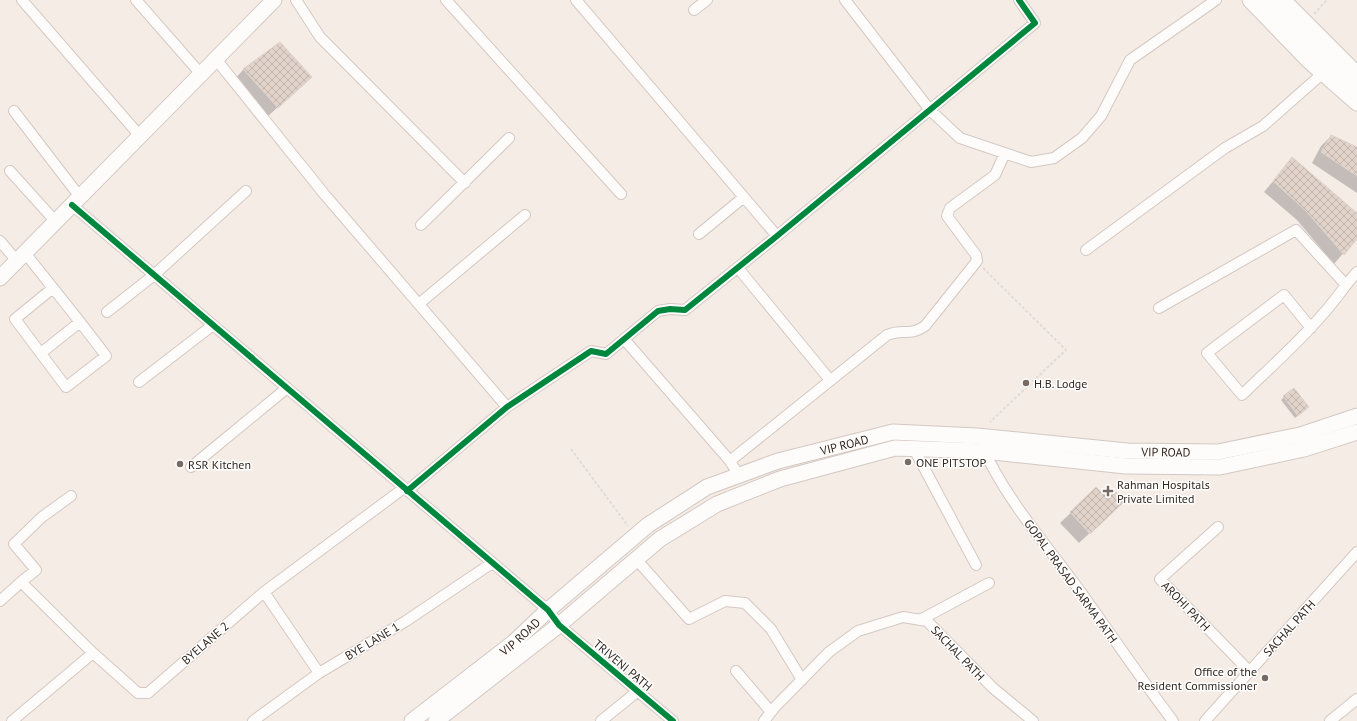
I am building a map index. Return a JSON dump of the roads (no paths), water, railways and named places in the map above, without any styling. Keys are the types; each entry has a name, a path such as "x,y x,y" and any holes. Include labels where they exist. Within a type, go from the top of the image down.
{"main road":[{"path":"0,278 200,73 274,0"},
{"path":"1250,0 1308,60 1357,103"},
{"path":"1267,0 1357,89"},
{"path":"1283,0 1357,73"},
{"name":"VIP ROAD","path":"412,721 513,643 548,610 648,525 707,487 778,461 893,432 977,436 1127,451 1218,452 1300,434 1357,416"},
{"name":"VIP ROAD","path":"436,721 559,625 660,539 717,504 780,479 895,448 984,451 1126,466 1220,467 1304,449 1357,432"}],"street":[{"path":"22,0 140,136"},
{"path":"136,0 200,73"},
{"path":"296,0 320,37 465,183"},
{"path":"446,0 621,194"},
{"path":"576,0 777,236"},
{"path":"694,10 707,0"},
{"path":"845,0 930,110 960,138 1031,162 1054,158 1082,138 1101,116 1130,60 1216,0"},
{"path":"739,476 730,461 624,339 658,311 685,310 777,236 1034,23 1019,0"},
{"path":"215,58 325,195 420,303 507,407"},
{"path":"1086,250 1225,148 1263,126 1323,74"},
{"name":"TRIVENI PATH","path":"14,111 76,201 154,275 548,610 559,625 673,721"},
{"path":"421,225 509,138"},
{"path":"730,461 887,335 896,331 910,334 925,326 977,261 976,256 947,216 950,208 994,175 1005,153"},
{"path":"10,171 56,222"},
{"path":"107,312 154,275 246,191"},
{"path":"699,234 744,196"},
{"path":"420,303 525,216"},
{"path":"1159,308 1296,230 1346,285"},
{"path":"0,241 21,257 53,288 106,356 66,387 15,319 53,288"},
{"path":"738,268 830,380"},
{"path":"1311,328 1284,295 1207,353 1242,395 1311,328 1357,272"},
{"path":"41,353 80,322"},
{"path":"139,382 212,325"},
{"name":"BYELANE 2","path":"21,582 93,653 138,693 148,693 264,592 406,489 507,407 591,351 606,354 624,339"},
{"path":"191,467 287,388"},
{"name":"GOPAL PRASAD SARMA PATH","path":"977,436 1016,507 1080,590 1141,679 1173,721"},
{"path":"914,449 976,565"},
{"path":"0,601 36,570 14,544 42,517 71,496"},
{"name":"AROHI PATH","path":"1218,527 1160,579 1250,672"},
{"name":"SACHAL PATH","path":"1205,721 1357,552"},
{"path":"636,559 689,619 725,600 745,603 771,629 802,680"},
{"name":"BYE LANE 1","path":"253,721 319,673 406,621 492,563"},
{"path":"920,620 989,583"},
{"path":"264,592 319,673"},
{"name":"SACHAL PATH","path":"764,721 830,652 858,631 903,617 927,621 993,688 1033,721"},
{"path":"12,721 93,653"},
{"path":"736,671 771,712"},
{"path":"601,721 638,691"},
{"path":"1330,721 1357,699"}],"place":[{"name":"H.B. Lodge","path":"1026,383"},
{"name":"ONE PITSTOP","path":"908,462"},
{"name":"RSR Kitchen","path":"180,464"},
{"name":"Rahman Hospitals Private Limited","path":"1108,491"},
{"name":"Office of the Resident Commissioner","path":"1265,678"}]}
